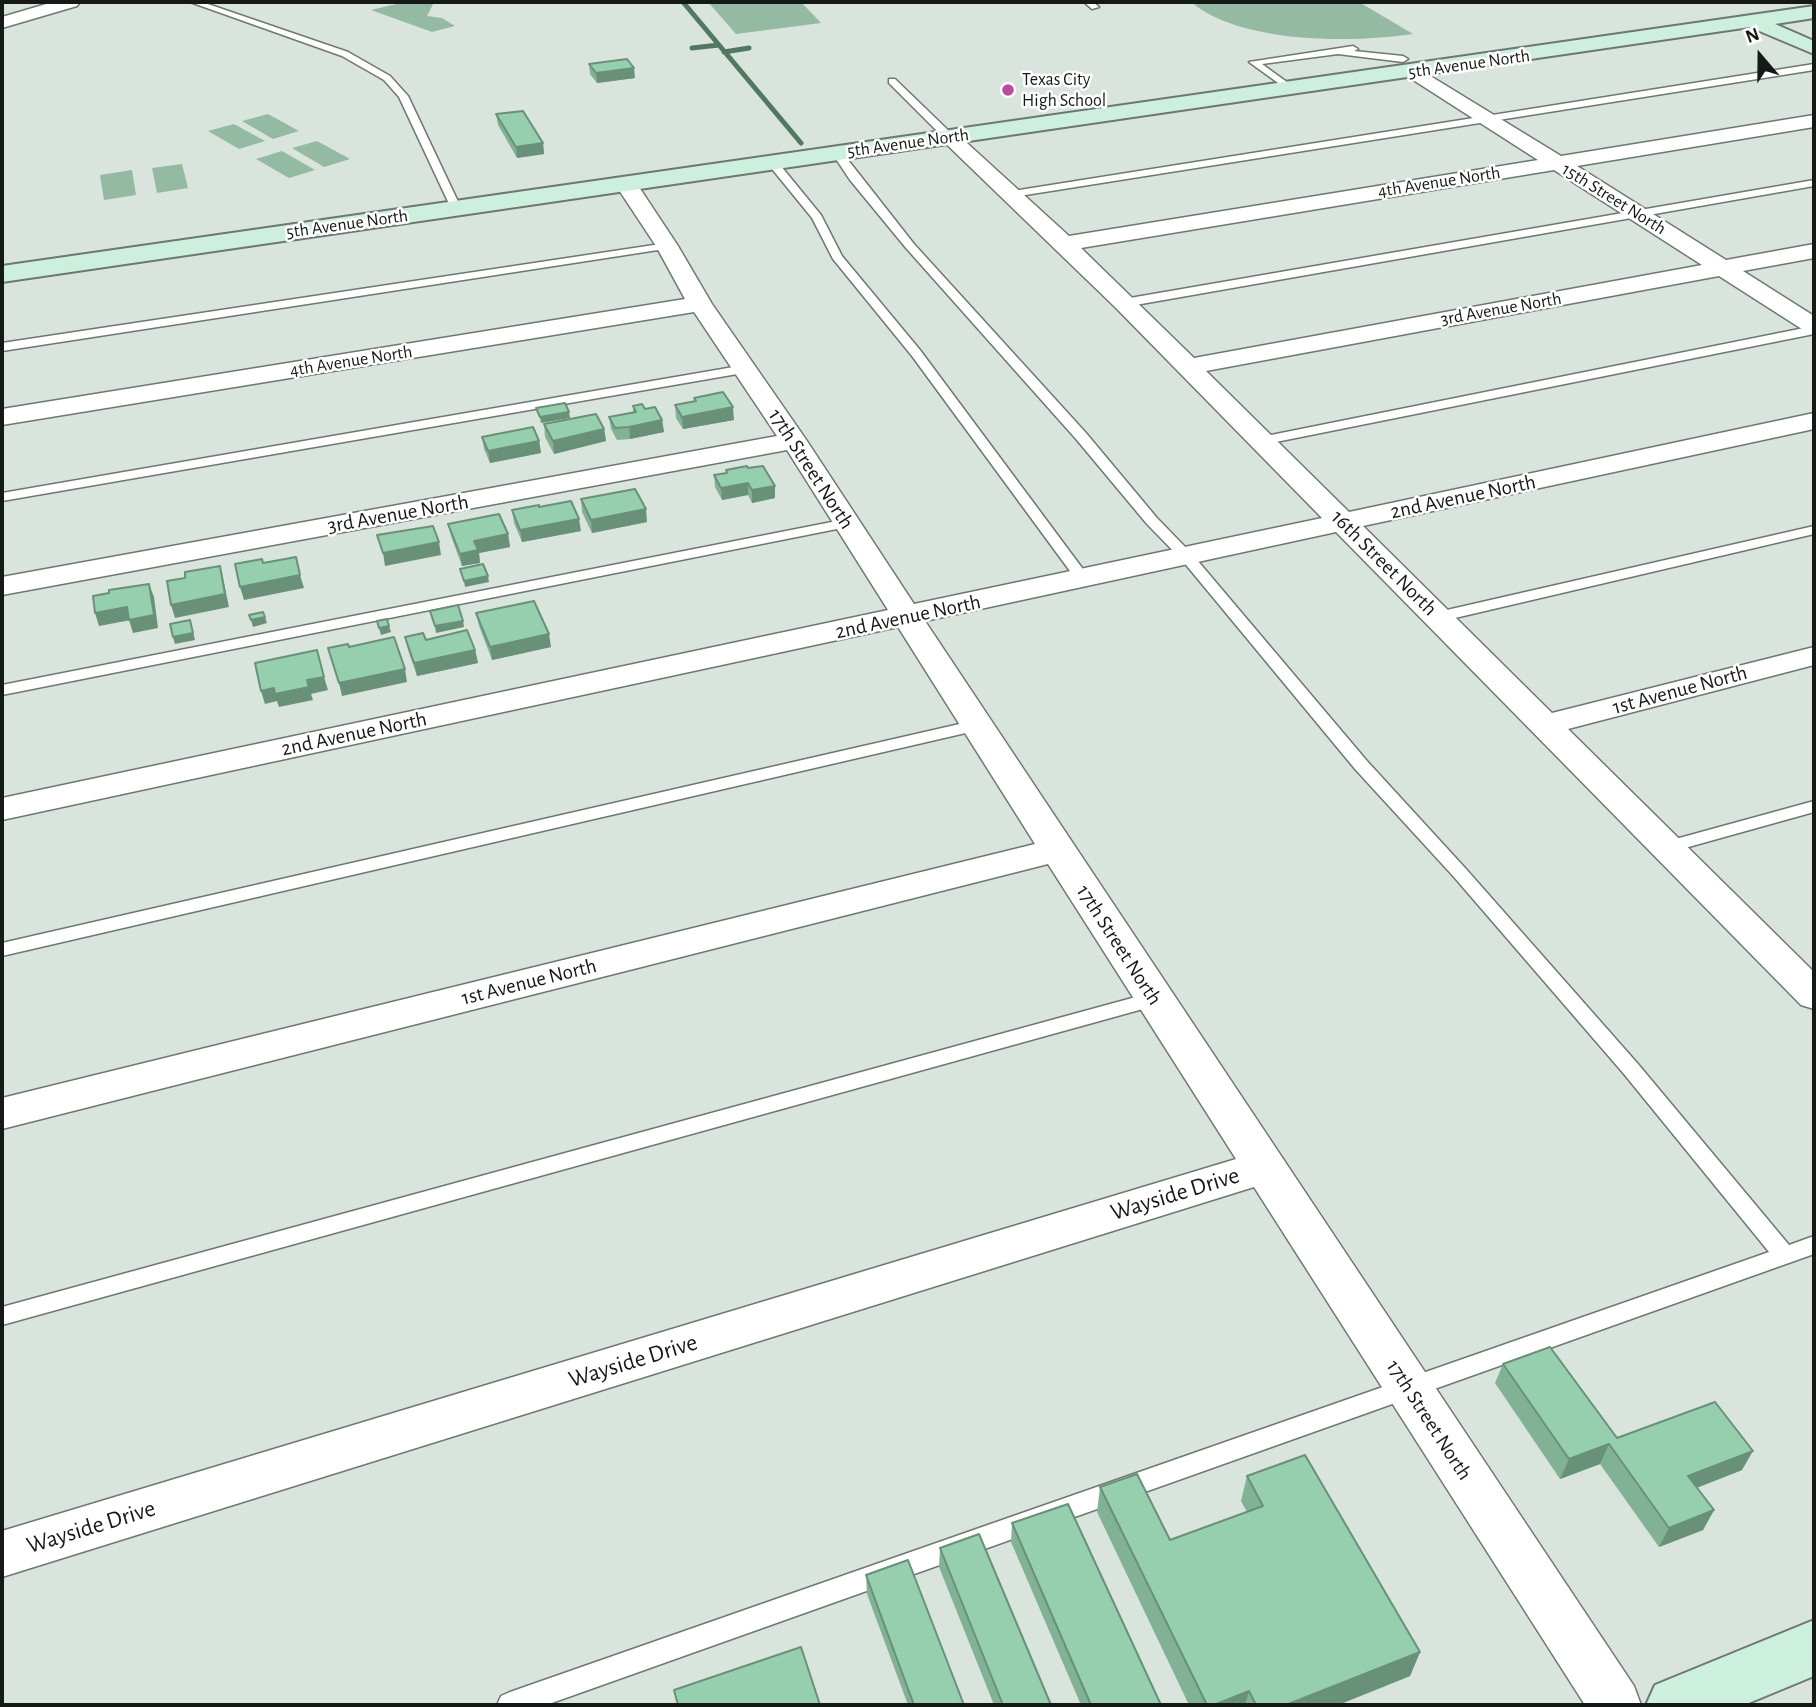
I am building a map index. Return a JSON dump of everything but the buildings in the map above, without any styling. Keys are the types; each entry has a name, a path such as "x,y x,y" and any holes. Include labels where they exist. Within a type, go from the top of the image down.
{"street":[{"path":"2,23 71,2"},
{"path":"1723,7 1814,48"},
{"name":"5th Avenue North","path":"2,274 949,136 1292,90 1408,61 1814,12"},
{"name":"15th Street North","path":"1408,61 1488,119 1814,328"},
{"name":"4th Avenue North","path":"1064,244 1814,121"},
{"name":"16th Street North","path":"949,136 1013,194 1124,303 1812,991"},
{"name":"17th Street North","path":"626,184 667,246 700,304 794,441 1057,850 1615,1705"},
{"name":"3rd Avenue North","path":"1188,367 1814,251"},
{"name":"4th Avenue North","path":"2,417 700,304"},
{"name":"2nd Avenue North","path":"2,809 1814,421"},
{"name":"3rd Avenue North","path":"2,586 794,441"},
{"name":"1st Avenue North","path":"1545,725 1814,656"},
{"name":"1st Avenue North","path":"2,1114 1057,850"},
{"name":"Wayside Drive","path":"2,1554 1264,1167"},
{"path":"1675,1705 1814,1648"}],"lane":[{"path":"194,2 345,54 387,78 403,96 456,208"},
{"path":"1292,90 1254,62 1353,49"},
{"path":"1332,52 1408,61"},
{"path":"1013,194 1814,67"},
{"path":"892,81 949,136"},
{"path":"510,1705 1408,1388 1804,1253 1631,1069 1460,873 1361,765 1187,557 1152,521 1081,436 910,246 837,153"},
{"path":"772,162 817,218 837,257 916,353 1083,579"},
{"path":"1124,303 1814,183"},
{"path":"2,347 667,246"},
{"path":"1261,440 1814,328"},
{"path":"2,497 745,369"},
{"path":"2,690 847,523"},
{"path":"1438,617 1814,530"},
{"path":"2,950 976,725"},
{"path":"1667,847 1814,806"},
{"path":"2,1316 1154,999"}],"green space":[{"path":"405,2 434,2 427,16 442,18 455,26 432,32 371,10"},
{"path":"708,2 801,2 821,23 736,34"},
{"path":"1191,2 1359,2 1413,34 1329,39 1267,33 1212,16"},
{"path":"268,114 299,131 273,139 242,121"},
{"path":"234,124 265,141 239,149 208,131"},
{"path":"317,141 350,159 324,167 292,148"},
{"path":"282,151 315,170 289,178 256,159"},
{"path":"182,164 188,188 157,193 152,168"},
{"path":"132,170 136,195 104,200 100,175"}],"waterway":[{"path":"683,2 719,45"},
{"path":"692,48 719,45"},
{"path":"719,45 725,52"},
{"path":"725,52 749,48"},
{"path":"725,52 801,143"}],"place":[{"name":"Texas City High School","path":"1008,90"}]}
